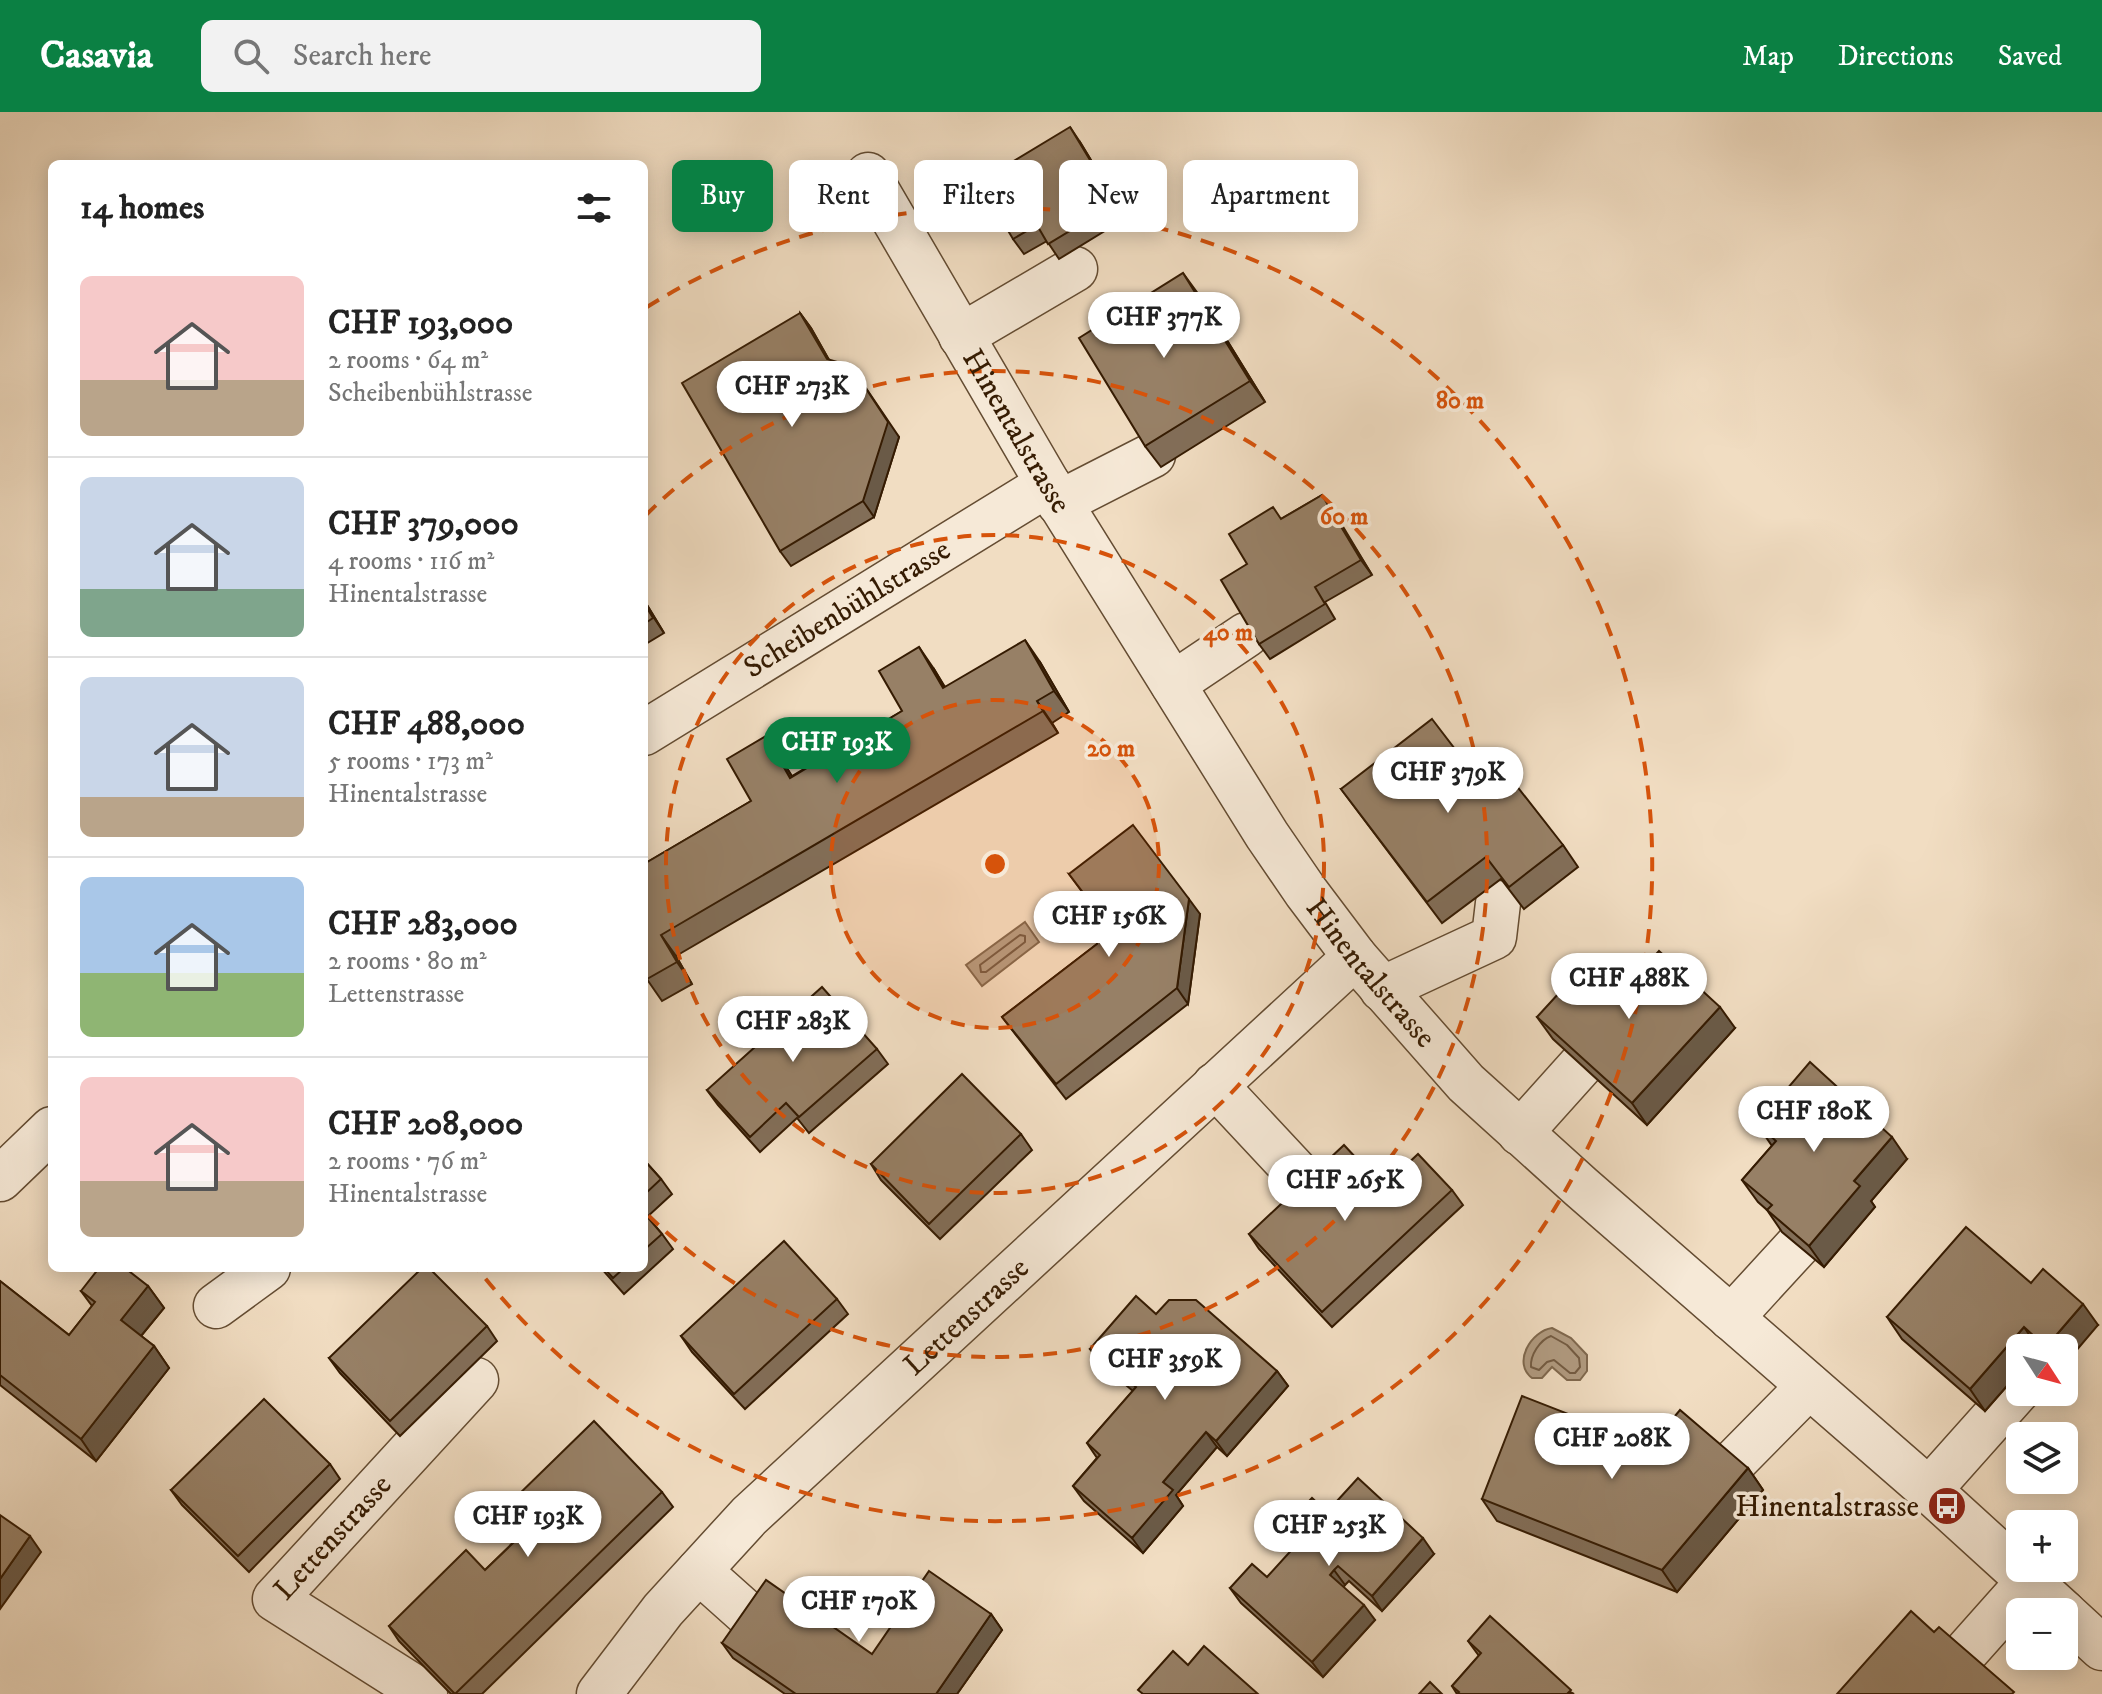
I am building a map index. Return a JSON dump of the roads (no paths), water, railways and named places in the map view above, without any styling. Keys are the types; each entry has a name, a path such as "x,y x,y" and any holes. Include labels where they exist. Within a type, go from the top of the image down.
{"street":[{"name":"Hinentalstrasse","path":"898,227 1054,493 1267,835 1306,892 1369,973 1466,1083 1520,1133 2006,1560"},
{"path":"961,336 1075,269"},
{"name":"Scheibenbühlstrasse","path":"648,731 1054,493 1153,455"},
{"path":"1173,684 1246,635"},
{"name":"Lettenstrasse","path":"599,1694 663,1610 749,1516 1215,1085 1369,973 1494,937 1498,903"},
{"path":"1520,1133 1581,1065"},
{"path":"1215,1085 1313,1190"},
{"path":"0,1179 48,1133"},
{"path":"1731,1318 1798,1245"},
{"path":"216,1306 263,1272"},
{"name":"Lettenstrasse","path":"425,1694 275,1599 476,1380"},
{"path":"1732,1464 1809,1386"},
{"path":"1929,1490 2006,1404"},
{"path":"699,1571 755,1621"},
{"path":"1965,1653 2028,1582"},
{"name":"Hinentalstrasse","path":"2030,1582 2047,1598"},
{"name":"Hinentalstrasse","path":"2078,1626 2102,1648"}],"water":[{"path":"1025,922 1039,942 982,986 966,965"},
{"path":"1552,1328 1571,1338 1587,1355 1587,1371 1580,1380 1567,1380 1552,1367 1542,1378 1532,1378 1526,1372 1524,1356 1531,1341 1544,1330"}],"place":[{"name":"Hinentalstrasse","path":"1947,1506"}]}
